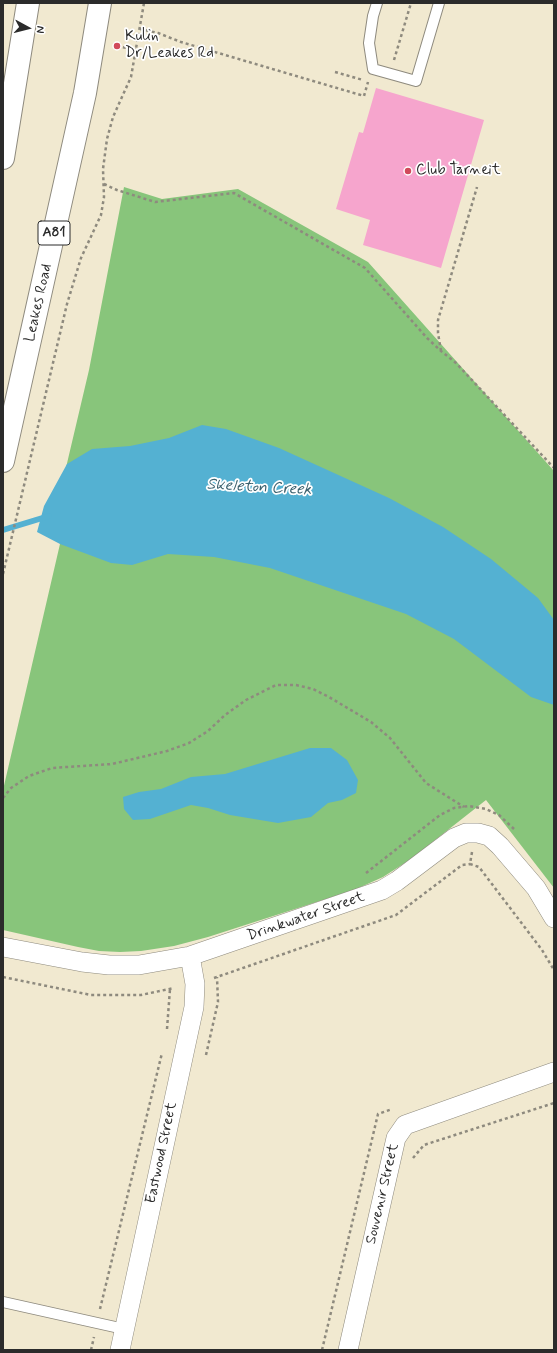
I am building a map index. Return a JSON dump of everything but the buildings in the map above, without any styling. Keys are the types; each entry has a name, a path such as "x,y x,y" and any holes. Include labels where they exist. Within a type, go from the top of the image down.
{"highway":[{"path":"3,158 28,3"},
{"name":"Leakes Road","path":"3,462 85,94 100,3"}],"street":[{"name":"Drinkwater Street","path":"3,947 82,962 109,965 139,965 190,956 382,890 397,881 454,838 466,833 474,833"},
{"path":"474,833 489,836 500,846 536,888 554,918"},
{"name":"Eastwood Street","path":"120,1350 194,1007 195,984 190,956"},
{"name":"Souvenir Street","path":"348,1350 396,1138 405,1125 554,1072"}],"lane":[{"path":"377,3 369,43 373,69 416,81 439,3"},
{"path":"3,1302 124,1329"}],"path":[{"path":"3,574 66,304 80,258 101,215 104,197 103,169 107,139 113,116 131,77 144,3"},
{"path":"140,29 158,33 181,42 364,96 368,82"},
{"path":"117,46 136,50"},
{"path":"104,184 117,190 155,202 234,194 365,268 427,338 456,363 554,468"},
{"path":"441,351 438,333 438,320 477,187"},
{"path":"3,798 11,788 30,776 52,768 112,764 167,751 189,743 208,731 225,715 246,700 276,686 296,685 313,689 371,722 390,738 426,783 464,807"},
{"path":"363,875 440,815 454,808 464,807 486,809 499,815 517,833"},
{"path":"480,808 474,833 470,864 479,867 542,950 554,970"},
{"path":"167,1030 170,989"},
{"path":"91,1350 163,1046"},
{"path":"412,1159 424,1145 554,1103"}],"green space":[{"path":"124,187 162,199 238,189 368,262 554,471 554,888 486,800 411,859 383,877 354,890 208,937 174,946 141,951 120,952 99,951 3,930 3,790 66,518 56,510 89,370"}],"water":[{"path":"202,425 226,429 279,448 389,498 443,527 491,559 538,598 554,620 554,705 531,697 454,639 406,614 270,568 214,557 168,554 132,565 111,563 60,544 37,532 44,506 67,464 92,449 130,446 169,438"},
{"path":"310,748 331,748 347,760 358,780 356,793 342,800 328,803 311,817 278,823 230,815 208,808 191,805 150,819 133,820 124,809 123,797 139,792 161,789 191,777 225,774"}],"waterway":[{"name":"Skeleton Creek","path":"3,530 49,516"}],"place":[{"name":"Kulin Dr/Leakes Rd","path":"117,46"},
{"name":"Club Tarneit","path":"408,171"}]}
